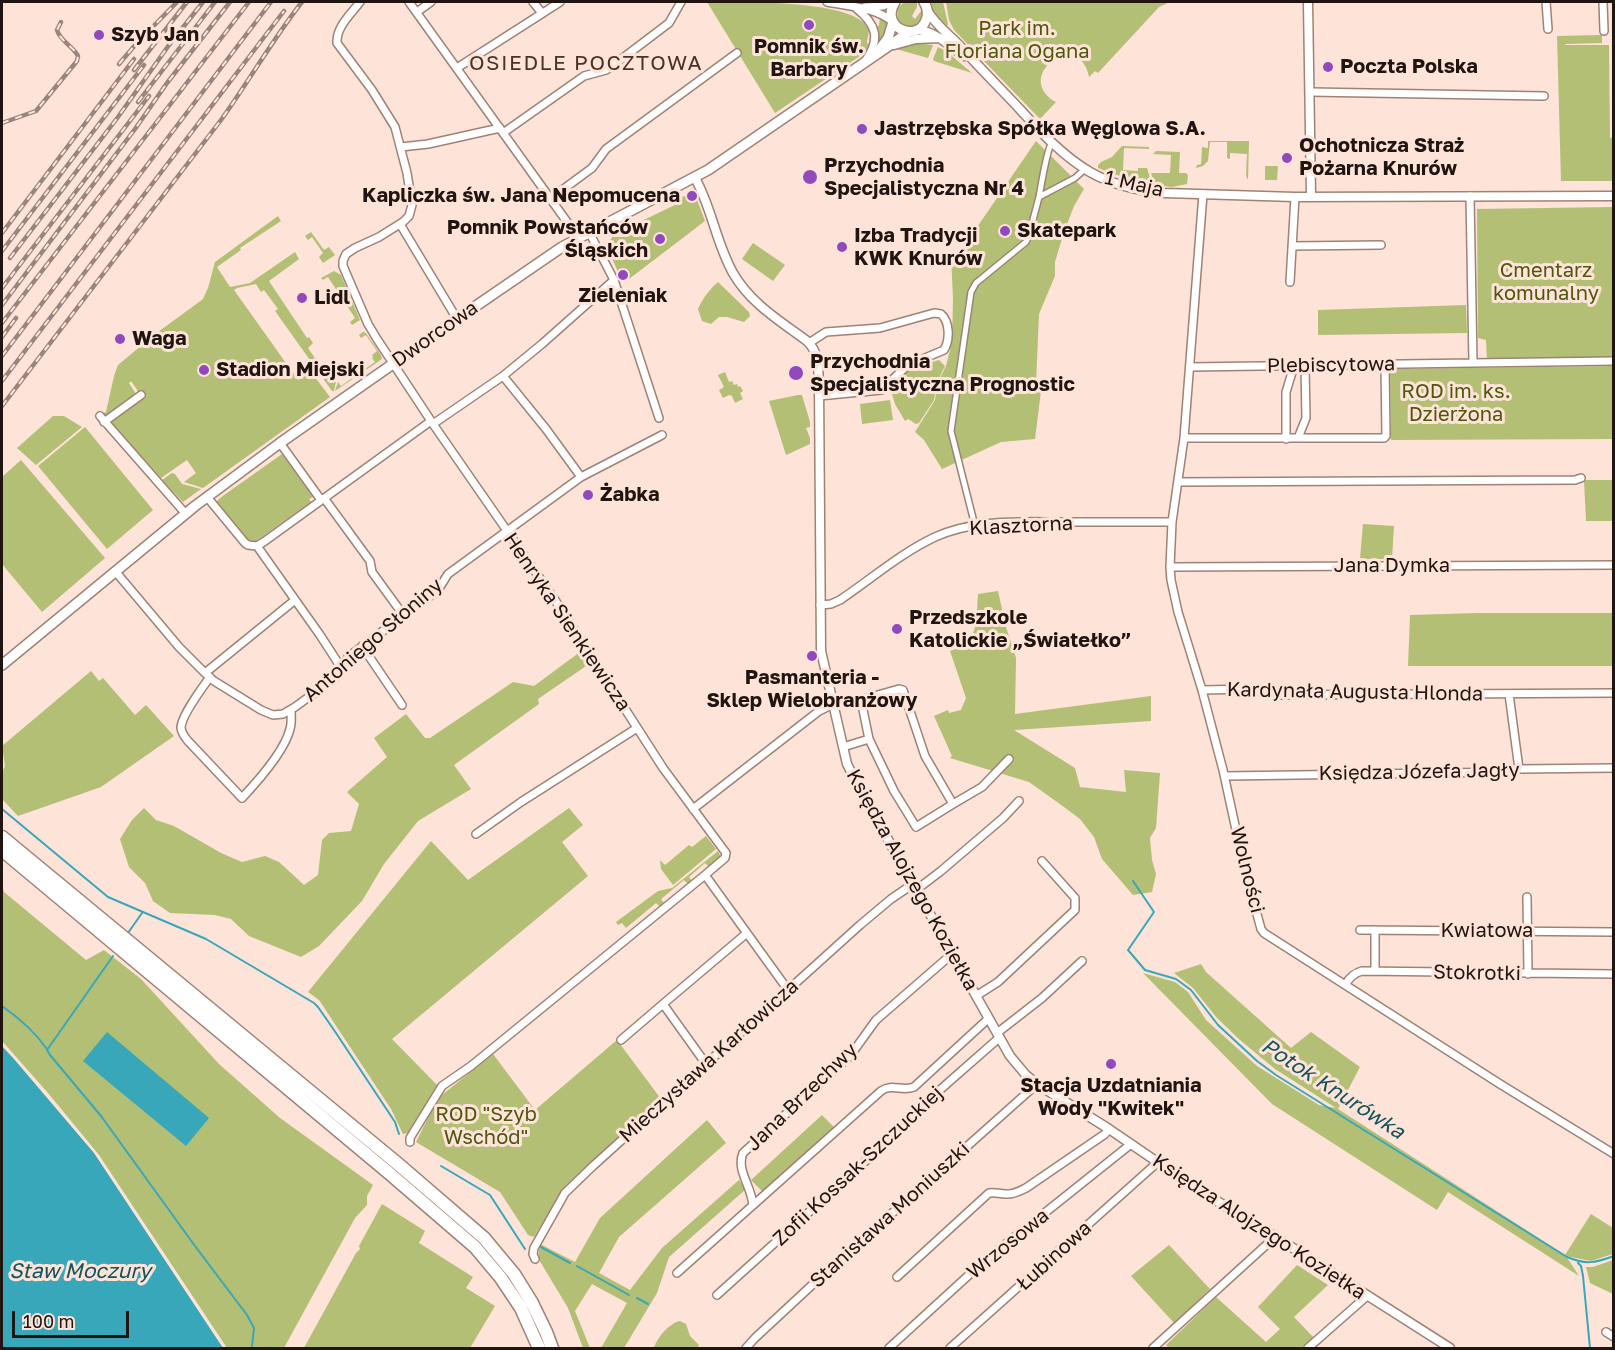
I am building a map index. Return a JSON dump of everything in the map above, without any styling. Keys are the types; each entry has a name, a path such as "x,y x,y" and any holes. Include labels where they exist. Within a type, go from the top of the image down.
{"highway":[{"path":"2,837 398,1164 484,1238 514,1274 537,1313 552,1348"},
{"path":"2,850 475,1247 501,1278 521,1308 539,1348"}],"main road":[{"path":"895,2 891,11 893,22 899,29 913,31 926,22 926,5"},
{"name":"Dworcowa","path":"866,61 888,38 893,22"},
{"name":"Dworcowa","path":"2,665 185,513 280,443 538,262 577,238 695,178 913,31"}],"street":[{"path":"360,2 339,29 337,43 395,127 412,205 409,216 400,224 457,319"},
{"path":"409,2 577,238"},
{"path":"417,12 431,2"},
{"path":"534,2 542,13"},
{"path":"457,68 560,2"},
{"path":"401,147 502,131 584,76 611,67 669,23 681,2"},
{"path":"827,2 857,7 886,16 893,22"},
{"path":"857,7 883,6 895,2"},
{"path":"1308,2 1311,197"},
{"path":"1546,2 1548,29"},
{"path":"1603,2 1604,31"},
{"name":"1 Maja","path":"926,5 932,18 1067,156 1085,169 1131,188 1154,192 1295,197 1614,196"},
{"path":"857,7 873,28 875,36 874,45 866,61"},
{"name":"1 Maja","path":"913,31 925,30 979,67"},
{"path":"889,46 916,39 940,39"},
{"path":"550,199 592,168 606,149 737,53"},
{"path":"1310,92 1544,96"},
{"path":"975,526 951,431 972,288 1026,242 1039,197 1049,146 1052,142"},
{"path":"1039,197 1075,178 1085,169"},
{"path":"695,178 729,265 739,281 755,301 809,343 826,332 880,328 934,313 941,314 947,321 948,342 944,350 908,365 881,390 819,396"},
{"name":"Wolności","path":"1203,194 1185,438 1172,522 1170,567 1172,589 1225,776 1243,862 1261,929 1301,958 1614,1154"},
{"path":"1470,196 1473,363"},
{"path":"1290,282 1295,197"},
{"name":"Henryka Sienkiewicza","path":"400,224 348,252 345,256 343,263 368,324 432,422 555,600 666,772 726,853 724,858 705,875 471,1066 442,1086 410,1138 410,1142"},
{"path":"589,232 614,280 659,418"},
{"path":"1292,246 1381,245"},
{"path":"207,497 244,543 257,546 432,422 503,376 542,345 614,280"},
{"name":"Księdza Alojzego Koziełka","path":"809,343 818,363 821,651 847,764 1010,1056 1037,1084 1191,1185 1450,1348"},
{"name":"Plebiscytowa","path":"1190,367 1614,361"},
{"path":"1185,438 1384,438 1386,436 1385,365"},
{"path":"1286,439 1286,392 1294,366"},
{"path":"1298,438 1306,417 1305,366"},
{"path":"503,376 581,477"},
{"path":"141,395 102,419 185,513"},
{"name":"Antoniego Słoniny","path":"207,675 181,726 183,734 242,798 262,776 285,740 290,729 291,710 336,677 348,657 438,590 448,574 581,477 662,435"},
{"path":"280,443 370,561 372,572 404,616"},
{"path":"1178,482 1575,480 1581,478"},
{"name":"Klasztorna","path":"820,605 828,605 840,600 916,548 936,537 956,530 1019,522 1172,522"},
{"path":"257,546 342,669"},
{"name":"Jana Dymka","path":"1170,567 1614,564"},
{"path":"115,571 179,647 207,675 269,714 279,715 291,710"},
{"path":"207,675 295,600"},
{"path":"362,646 402,705"},
{"path":"953,804 925,756 903,690 899,689 864,700 862,705 869,738 894,791 916,827 982,787 1009,759"},
{"name":"Kardynała Augusta Hlonda","path":"1202,690 1251,689 1274,694 1614,693"},
{"name":"Kardynała Augusta Hlonda","path":"1509,694 1518,769"},
{"path":"693,809 821,709 832,704"},
{"path":"476,834 531,795 637,728"},
{"path":"843,747 869,738"},
{"name":"Księdza Józefa Jagły","path":"1225,776 1512,772 1518,769 1614,768"},
{"name":"Mieczysława Karłowicza","path":"535,1259 534,1248 565,1193 592,1166 875,911 941,871 1003,818 1018,801"},
{"path":"976,996 989,989 1004,976 1075,910 1075,898 1041,861"},
{"path":"705,875 788,990"},
{"path":"1527,897 1528,974"},
{"name":"Kwiatowa","path":"1359,930 1614,932"},
{"path":"1375,930 1375,971"},
{"path":"621,1040 747,933"},
{"name":"Jana Brzechwy","path":"753,1204 750,1188 741,1168 740,1161 743,1153 850,1056 876,1020 952,954"},
{"name":"Zofii Kossak-Szczuckiej","path":"717,1295 869,1158 1005,1028 1082,961"},
{"name":"Stokrotki","path":"1346,985 1356,973 1375,971 1614,974"},
{"path":"663,1004 706,1064"},
{"path":"677,1273 881,1090 893,1086 908,1089 914,1087 988,1019"},
{"name":"Stanisława Moniuszki","path":"746,1348 825,1273 1037,1084"},
{"path":"897,1277 989,1193 1014,1193 1026,1188 1109,1130"},
{"name":"Wrzosowa","path":"889,1348 982,1263 1131,1144"},
{"name":"Łubinowa","path":"950,1348 1158,1162"},
{"path":"1154,1348 1275,1237"},
{"path":"1308,1348 1367,1296"},
{"path":"1606,1332 1614,1337"}],"green space":[{"path":"707,2 789,4 833,10 863,22 869,30 867,43 869,45 863,54 775,113"},
{"path":"904,2 917,3 912,16 915,19 922,10 921,17 915,25 904,26 898,19 897,9"},
{"path":"931,2 943,2 948,24 945,28 935,16"},
{"name":"Park im. Floriana Ogana","path":"946,2 1170,2 1159,7 1098,73 1095,71 1089,77 1083,63 1074,56 1063,56 1052,61 1044,69 1041,80 1044,91 1056,102 1040,119 954,30 949,20"},
{"path":"880,17 888,26 879,45 876,28"},
{"path":"1602,35 1602,43 1565,45 1609,45 1610,138 1613,137 1612,73 1614,73 1613,181 1561,181 1557,36"},
{"path":"914,43 933,45 928,58 896,49"},
{"path":"938,47 946,51 972,73 934,61"},
{"path":"1036,141 1084,189 1074,206 1064,232 1055,262 1055,276 1039,314 1036,383 1042,383 1035,439 1001,442 942,469 924,440 915,432 935,400 938,382 946,366 952,342 951,254 960,252"},
{"path":"1208,141 1249,141 1248,180 1246,176 1247,154 1230,153 1230,159 1227,158 1227,142 1210,142 1208,161 1196,168 1201,164 1202,147 1208,148"},
{"path":"1122,146 1149,147 1149,149 1124,148 1123,170 1138,171 1138,168 1147,168 1152,185 1098,168 1101,162 1112,157"},
{"path":"1156,151 1180,152 1179,173 1188,175 1187,184 1172,187 1155,185 1151,173 1170,173 1171,155 1153,154"},
{"path":"1265,166 1278,166 1277,180 1265,180"},
{"path":"688,195 690,200 696,197 705,221 629,279 625,270 618,272 605,242 609,242 613,236 627,236 630,232 629,227 677,204 679,198"},
{"name":"Cmentarz komunalny","path":"1613,207 1613,358 1487,360 1486,340 1478,338 1477,209"},
{"name":"Stadion Miejski","path":"278,216 281,221 240,248 241,250 217,267 230,287 250,283 295,252 299,259 269,281 307,338 309,337 313,343 308,348 332,383 336,381 334,391 275,311 278,309 264,290 261,292 256,284 237,288 234,290 298,380 311,372 330,397 203,488 184,482 196,473 187,460 161,478 111,423 142,397 131,381 129,383 136,394 105,417 103,413 106,412 118,365 203,299 215,262"},
{"path":"311,232 324,250 329,247 335,255 323,263 319,257 323,253 312,237 308,240 305,236"},
{"path":"753,243 785,265 773,281 742,259"},
{"path":"334,271 341,275 360,320 352,325 350,322 355,318 328,277 323,280 321,278"},
{"path":"718,282 749,312 750,316 744,322 727,317 719,317 711,324 702,321 698,309 706,294"},
{"path":"1466,305 1467,333 1318,335 1318,310"},
{"path":"366,333 382,359 335,391 338,382 341,386 375,362 372,355 377,351 366,335 361,338 359,335"},
{"path":"939,360 945,366 937,382 934,400 919,423 916,424 908,419 905,421 892,394 895,393 894,383 909,369"},
{"name":"ROD im. ks. Dzierżona","path":"1613,366 1613,439 1391,440 1390,369"},
{"path":"725,372 729,382 737,384 743,391 740,393 743,399 735,403 732,396 723,398 719,390 724,387 718,375"},
{"path":"802,395 810,422 810,427 806,428 810,444 786,455 769,401"},
{"path":"890,400 893,420 862,424 860,404"},
{"path":"53,416 64,416 82,427 36,465 17,448"},
{"path":"85,427 153,510 107,549 38,466"},
{"path":"282,454 313,497 309,499 311,502 256,541 246,539 216,502"},
{"path":"21,460 105,558 42,612 2,564 2,477"},
{"path":"172,473 182,484 201,489 183,502 162,480"},
{"path":"1584,480 1613,480 1613,521 1586,521"},
{"path":"1363,524 1394,526 1392,559 1360,559"},
{"path":"998,591 1016,658 1015,714 1151,696 1151,721 1014,730 1075,768 1080,787 1126,792 1124,770 1160,773 1156,828 1150,838 1156,874 1152,892 1133,895 1102,859 1094,837 1080,819 1029,782 950,758 952,756 934,716 948,710 949,713 961,710 966,698 950,651 960,647 972,636 975,629 978,594"},
{"path":"1613,613 1613,666 1408,666 1410,615"},
{"path":"580,652 589,664 538,699 539,704 454,765 471,789 418,821 384,864 362,901 319,946 301,957 249,936 231,919 215,915 170,913 153,901 145,883 129,867 120,839 132,820 144,808 156,820 174,826 221,853 242,862 265,856 279,862 304,885 318,875 322,840 329,833 351,831 359,804 347,792 387,757 374,738 406,714 425,738 430,738 513,682 534,686"},
{"path":"91,671 99,681 103,678 135,715 146,705 174,736 101,787 18,816 2,799 2,773 5,766 2,746"},
{"path":"569,808 583,825 562,842 588,876 392,1039 438,1086 409,1133 403,1134 391,1109 319,1000 308,992 431,841 468,880"},
{"path":"706,836 716,849 673,885 661,869 660,860 665,865 689,845 692,847"},
{"path":"718,851 721,857 709,867 705,863 689,877 692,881 688,884 684,880 661,899 664,903 660,907 656,903 626,928 622,923 618,925 616,922 658,891 672,888"},
{"path":"2,886 4,892 86,960 104,950 141,979 219,1064 280,1118 373,1185 367,1196 367,1205 355,1218 284,1348 227,1348 99,1155 2,1041"},
{"path":"1201,964 1206,972 1291,1048 1311,1032 1360,1067 1338,1109 1565,1255 1591,1214 1613,1228 1613,1254 1591,1261 1566,1256 1579,1276 1448,1192 1437,1210 1272,1104 1143,973 1175,982 1188,992 1206,1020 1257,1066 1319,1105 1336,1108 1275,1069 1240,1040 1217,1018 1193,988 1174,973"},
{"name":"ROD \"Szyb Wschód\"","path":"617,1040 661,1099 566,1185 534,1237 528,1235 500,1192 416,1142 438,1098 493,1054 535,1110"},
{"path":"822,1115 835,1128 764,1193 751,1180"},
{"path":"707,1120 726,1143 619,1237 599,1273 630,1290 662,1248 739,1180 746,1189 669,1257 657,1293 624,1348 601,1348 627,1303 592,1284 575,1311 590,1348 583,1348 568,1308 538,1258 540,1244 575,1262 600,1218"},
{"path":"382,1204 425,1231 419,1243 473,1277 466,1288 495,1306 470,1348 304,1348 360,1249 359,1246"},
{"path":"1169,1245 1210,1289 1174,1323 1131,1276"},
{"path":"1613,1260 1613,1294 1590,1283 1586,1267"},
{"path":"1297,1265 1328,1285 1294,1317 1314,1338 1302,1348 1169,1348 1166,1345 1216,1297 1266,1342 1280,1329 1258,1307"},
{"path":"680,1321 686,1324 690,1336 699,1345 697,1348 654,1348 664,1332"}],"water":[{"path":"107,1032 209,1118 186,1146 83,1061"},
{"name":"Staw Moczury","path":"2,1046 94,1153 223,1348 2,1348"}],"waterway":[{"path":"2,809 108,897 206,939 314,1003 395,1122 399,1134"},
{"name":"Potok Knurówka","path":"1133,881 1154,912 1128,950 1145,970 1176,979 1191,990 1218,1025 1257,1061 1567,1257 1591,1262 1614,1256"},
{"path":"128,933 142,913"},
{"path":"113,956 47,1050 101,1116 247,1315 254,1328 252,1346"},
{"path":"2,1006 15,1015 47,1049"},
{"path":"441,1166 490,1195 525,1249"},
{"path":"541,1247 570,1263"},
{"path":"1578,1263 1583,1276 1590,1348"},
{"path":"577,1266 629,1295"},
{"path":"637,1298 648,1304"}],"railway":[{"path":"119,64 177,2"},
{"path":"134,70 187,2"},
{"path":"10,258 203,2"},
{"path":"138,102 215,2"},
{"path":"2,305 230,2"},
{"path":"2,323 249,2"},
{"path":"2,356 271,2"},
{"path":"2,406 221,120 302,2"},
{"path":"2,381 284,11"},
{"path":"2,123 36,111 77,61 76,52 57,30 61,22"},
{"path":"2,233 134,59"},
{"path":"2,251 144,65"},
{"path":"2,288 149,96"},
{"path":"2,337 16,318"}],"place":[{"name":"Pomnik św. Barbary","path":"809,25"},
{"name":"Szyb Jan","path":"99,35"},
{"name":"Poczta Polska","path":"1328,67"},
{"name":"Jastrzębska Spółka Węglowa S.A.","path":"862,129"},
{"name":"Ochotnicza Straż Pożarna Knurów","path":"1287,158"},
{"name":"Przychodnia Specjalistyczna Nr 4","path":"810,177"},
{"name":"Kapliczka św. Jana Nepomucena","path":"692,196"},
{"name":"Skatepark","path":"1005,231"},
{"name":"Pomnik Powstańców Śląskich","path":"660,239"},
{"name":"Izba Tradycji KWK Knurów","path":"842,247"},
{"name":"Zieleniak","path":"623,275"},
{"name":"Lidl","path":"302,298"},
{"name":"Waga","path":"120,339"},
{"name":"Stadion Miejski","path":"204,370"},
{"name":"Przychodnia Specjalistyczna Prognostic","path":"796,373"},
{"name":"Żabka","path":"588,495"},
{"name":"Przedszkole Katolickie „Światełko”","path":"897,629"},
{"name":"Pasmanteria - Sklep Wielobranżowy","path":"812,656"},
{"name":"Stacja Uzdatniania Wody \"Kwitek\"","path":"1111,1064"}],"district":[{"name":"OSIEDLE POCZTOWA","path":"586,63"}]}
